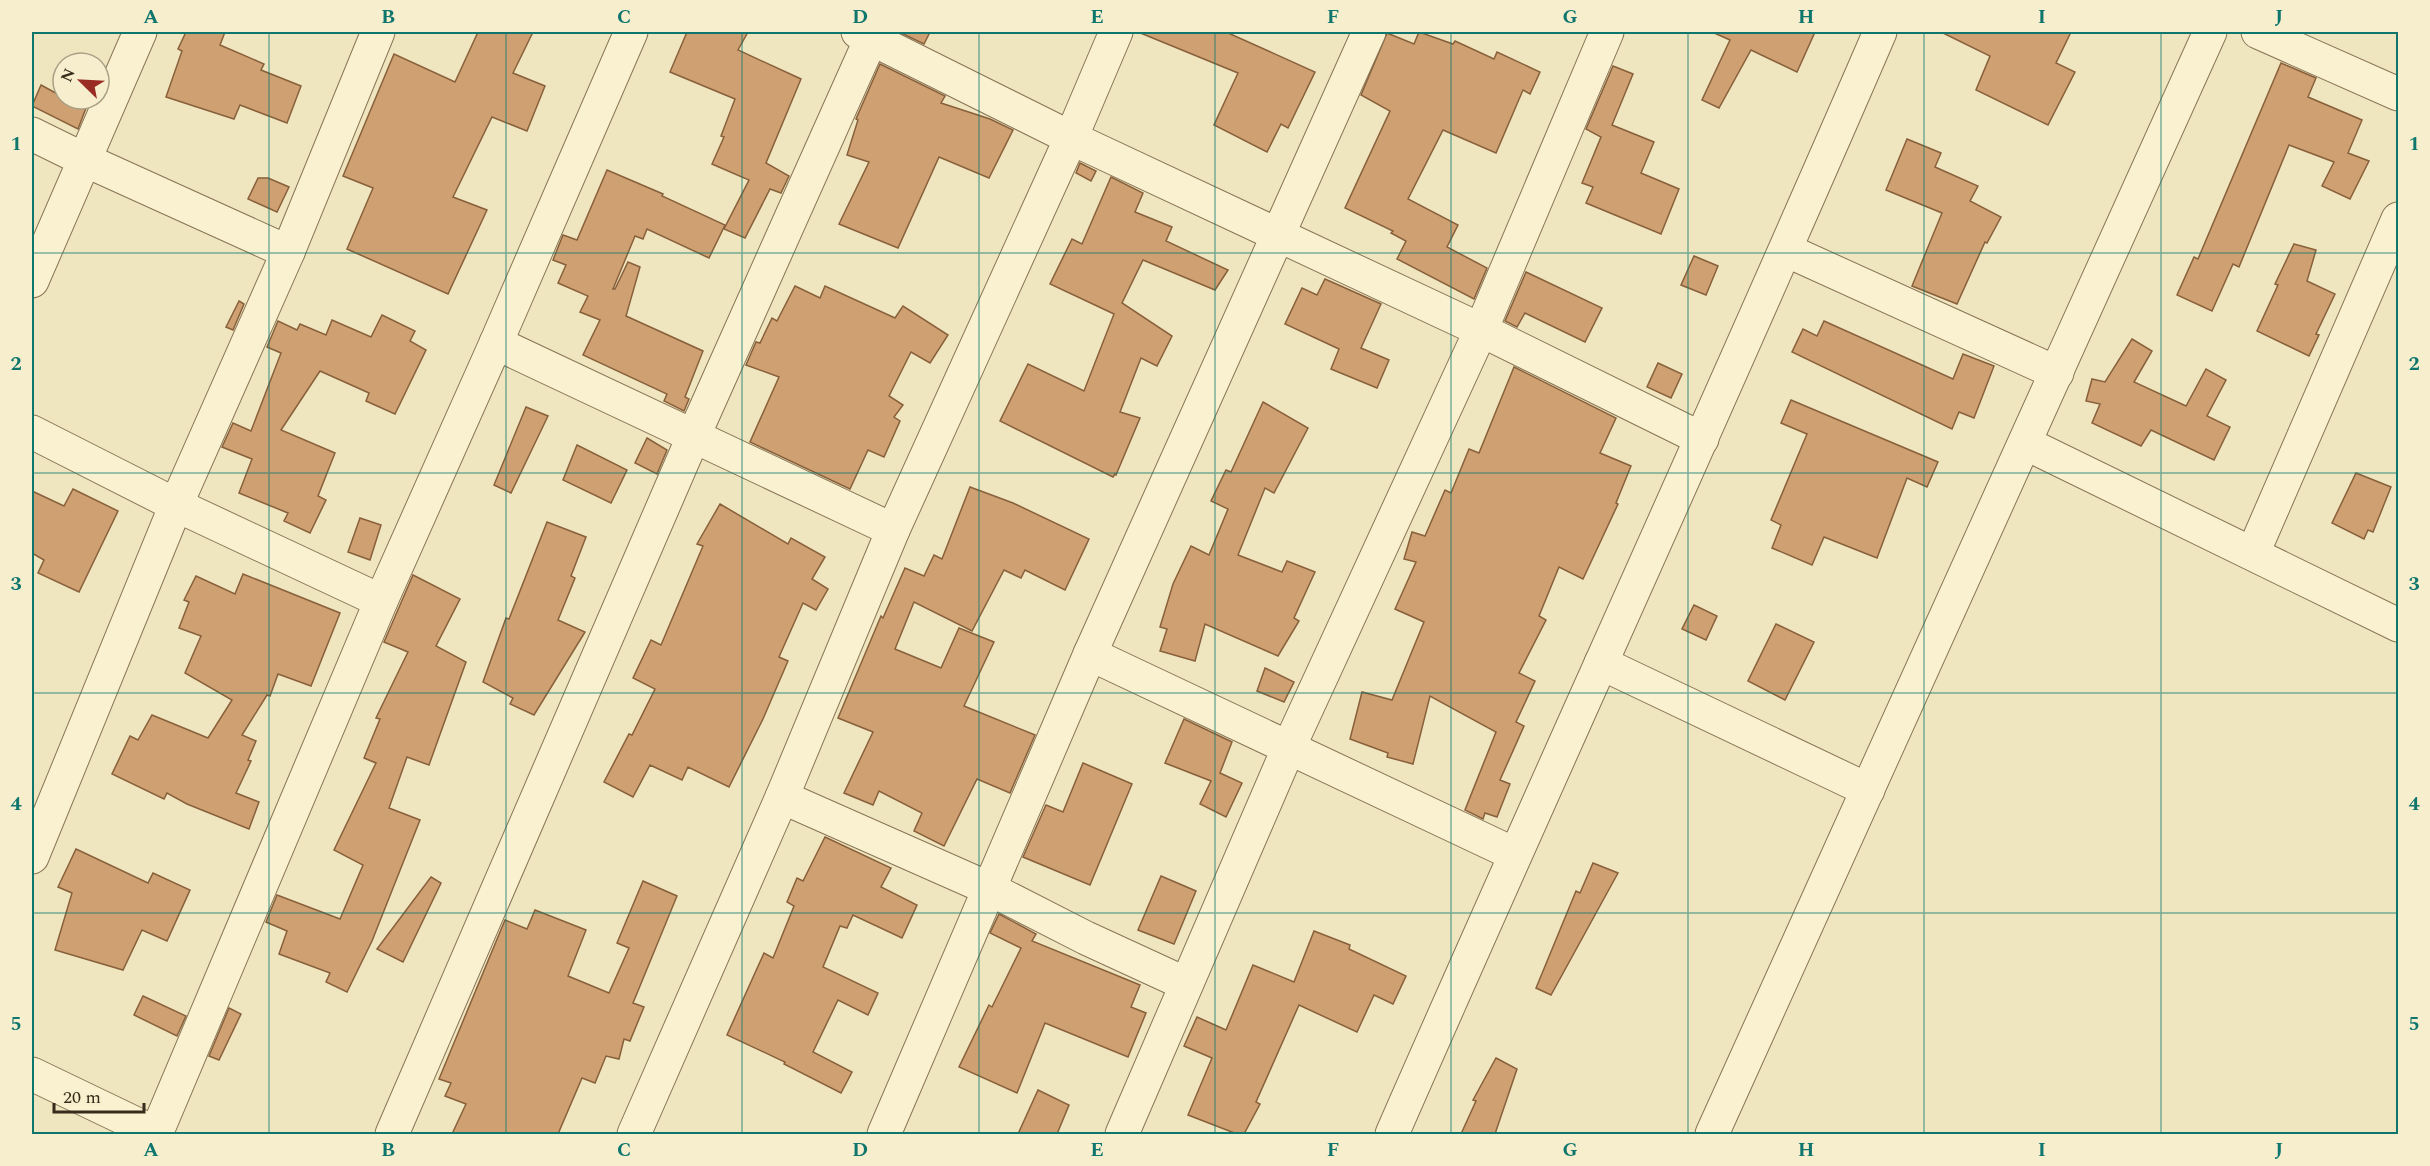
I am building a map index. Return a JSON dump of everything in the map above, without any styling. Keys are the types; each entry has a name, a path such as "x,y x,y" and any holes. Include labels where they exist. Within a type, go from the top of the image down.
{"street":[{"path":"32,281 140,32"},
{"path":"32,857 176,505 288,252 378,32"},
{"path":"32,1074 156,1134 381,601 631,32"},
{"path":"634,1134 782,797 893,530 1071,138 1116,32"},
{"path":"884,1134 1090,654 1369,32"},
{"path":"1122,1134 1289,747 1481,330 1607,32"},
{"path":"1392,1134 1514,854 1786,250 1880,32"},
{"path":"1712,1134 2210,32"},
{"path":"2258,32 2398,94"},
{"path":"392,1134 868,34 1071,138 1481,330 1702,439"},
{"path":"32,134 288,252"},
{"path":"2253,553 2398,219"},
{"path":"1786,250 2057,373"},
{"path":"496,343 893,530"},
{"path":"32,432 176,505 381,601"},
{"path":"2025,443 2398,625"},
{"path":"1090,654 1514,854"},
{"path":"1601,663 1868,790"},
{"path":"782,797 990,889 1086,938 1186,984"}],"building":[{"path":"186,32 225,32 220,45 264,64 261,70 301,86 287,123 240,105 234,119 166,97 182,51 178,49"},
{"path":"478,32 533,32 513,73 545,86 527,131 492,117 453,197 487,210 448,294 347,249 373,188 343,176 394,54 455,82"},
{"path":"687,32 748,32 738,50 801,79 766,163 789,176 781,193 770,189 745,238 724,229 749,180 712,164 724,137 721,136 735,99 670,72"},
{"path":"899,32 930,32 924,44"},
{"path":"1138,32 1226,32 1315,72 1288,128 1281,124 1267,152 1214,125 1238,73"},
{"path":"1419,32 1453,44 1455,41 1494,59 1497,52 1540,72 1530,94 1523,90 1496,153 1443,130 1408,199 1458,225 1447,247 1487,268 1474,299 1397,259 1406,241 1391,233 1393,231 1345,208 1390,111 1361,95 1387,33 1414,44"},
{"path":"1712,32 1815,32 1797,72 1751,50 1719,108 1702,100 1730,40"},
{"path":"1941,32 2071,32 2056,63 2075,72 2048,125 1976,90 1990,56"},
{"path":"2281,63 2316,78 2308,97 2362,120 2348,153 2369,161 2350,199 2322,186 2334,162 2289,145 2239,267 2233,264 2212,311 2177,295 2194,257 2198,259"},
{"path":"880,64 945,96 941,103 990,119 1013,130 989,178 939,157 898,248 839,224 869,162 847,155 858,120 856,119"},
{"path":"1613,66 1633,74 1612,125 1654,142 1641,173 1679,189 1661,234 1586,203 1593,187 1582,183 1601,137 1586,129"},
{"path":"41,85 51,90 51,111 85,111 78,129 32,106"},
{"path":"1907,139 1941,153 1935,167 1978,186 1970,201 2001,217 1987,243 1985,242 1957,304 1912,286 1942,213 1886,190"},
{"path":"1080,163 1096,171 1091,181 1076,173"},
{"path":"607,170 663,194 662,196 725,225 709,258 647,229 643,239 635,236 613,289 628,262 640,267 626,316 703,351 685,397 689,399 684,411 664,401 667,394 583,355 600,320 580,312 588,296 558,283 566,265 553,260 563,235 577,240"},
{"path":"1111,177 1143,193 1135,212 1172,227 1166,241 1228,270 1215,290 1143,260 1122,303 1172,336 1157,366 1141,358 1120,412 1140,418 1116,475 1113,477 1000,421 1028,364 1084,391 1114,314 1050,284 1072,239 1082,244"},
{"path":"258,178 268,178 289,187 277,212 248,199"},
{"path":"2294,244 2316,250 2307,281 2335,294 2316,334 2319,335 2309,356 2257,331 2278,285 2275,284"},
{"path":"1694,256 1718,266 1706,295 1681,285"},
{"path":"1526,272 1602,308 1585,342 1525,313 1517,327 1505,321"},
{"path":"1325,279 1381,304 1361,348 1389,360 1377,388 1331,369 1339,349 1285,324 1302,288 1317,295"},
{"path":"795,286 820,298 825,286 895,318 903,306 948,335 930,363 911,352 889,396 903,405 894,417 900,421 884,457 868,450 850,489 750,442 779,377 746,365 756,342 760,343 772,318 777,321"},
{"path":"239,301 244,304 233,330 226,327"},
{"path":"382,315 415,331 410,341 426,350 395,414 366,401 369,393 320,371 281,430 335,453 318,496 326,500 310,533 284,521 288,513 239,493 252,459 222,447 233,423 251,431 281,353 267,347 278,321 297,330 300,324 326,335 332,320 371,337"},
{"path":"1824,321 1953,379 1963,354 1994,366 1974,418 1959,412 1952,429 1792,352 1803,329 1817,336"},
{"path":"2132,339 2152,351 2134,382 2186,406 2206,369 2226,380 2207,416 2230,427 2214,460 2151,430 2141,446 2092,423 2100,404 2086,401 2092,379 2105,382"},
{"path":"1658,363 1682,374 1671,398 1647,387"},
{"path":"1514,367 1616,418 1600,453 1631,466 1616,503 1618,504 1583,579 1559,567 1539,616 1546,620 1519,673 1535,681 1516,722 1524,726 1500,780 1510,784 1497,817 1485,813 1483,819 1465,810 1496,732 1430,696 1413,764 1387,757 1388,753 1350,739 1362,692 1392,700 1424,622 1395,609 1416,562 1404,559 1412,532 1425,536 1445,490 1451,493 1469,449 1479,453"},
{"path":"1791,400 1938,462 1927,487 1907,478 1877,558 1824,537 1812,565 1772,548 1781,525 1771,520 1807,434 1781,423"},
{"path":"1263,402 1308,428 1274,493 1265,488 1238,555 1282,572 1287,561 1315,572 1294,618 1299,621 1278,656 1205,624 1195,661 1160,651 1167,629 1160,627 1173,584 1191,546 1209,555 1228,509 1211,501 1226,470 1231,472"},
{"path":"526,407 548,416 511,493 494,485"},
{"path":"647,438 667,450 657,474 635,463"},
{"path":"577,445 627,470 611,503 563,480"},
{"path":"2356,473 2391,487 2373,532 2368,530 2364,539 2332,523"},
{"path":"970,487 1013,503 1089,539 1065,590 1025,570 1021,578 1004,570 972,631 914,602 895,649 941,668 959,628 994,642 964,706 1035,735 1010,793 977,779 944,846 914,831 922,813 879,791 873,805 844,793 873,732 838,718 881,616 883,618 905,568 924,576 934,555 942,559"},
{"path":"73,489 118,511 79,592 38,573 44,560 32,553 32,491 64,506"},
{"path":"720,504 788,544 791,538 825,557 812,579 828,589 816,610 803,603 779,657 788,661 763,719 729,787 688,767 682,780 650,765 633,797 604,782 629,734 632,735 655,689 633,678 651,640 661,645 703,546 697,544"},
{"path":"360,518 381,525 370,560 348,552"},
{"path":"547,522 586,537 571,576 575,578 558,620 585,632 534,715 510,704 513,698 483,682 506,618 509,619"},
{"path":"243,574 340,613 311,686 278,674 270,696 267,695 242,735 256,741 248,760 251,761 236,793 259,802 249,829 187,804 167,793 164,799 112,774 130,736 138,740 152,715 208,738 232,700 185,673 201,636 179,628 189,602 184,600 196,576 235,594"},
{"path":"413,575 460,599 436,646 466,662 429,765 407,757 389,808 420,820 372,941 347,992 326,982 330,973 279,954 287,931 266,922 277,895 340,919 363,865 334,850 376,763 364,758 380,719 376,718 408,652 384,642"},
{"path":"1694,605 1717,616 1706,640 1682,629"},
{"path":"1776,624 1814,642 1785,700 1748,681"},
{"path":"1265,668 1294,682 1284,702 1257,691"},
{"path":"1184,719 1232,742 1220,773 1242,783 1226,817 1200,804 1211,781 1165,763"},
{"path":"1083,763 1132,784 1090,885 1023,857 1046,805 1063,812"},
{"path":"825,837 891,868 881,887 917,905 902,938 853,915 847,928 840,926 823,967 878,993 868,1015 838,1000 813,1052 852,1072 841,1093 784,1064 785,1062 727,1035 764,953 773,958 794,906 787,902 797,878 803,881"},
{"path":"76,849 148,883 153,873 190,890 167,941 142,930 123,970 55,950 72,893 58,887"},
{"path":"1593,863 1618,873 1551,995 1536,988 1576,891 1580,893"},
{"path":"1161,876 1196,891 1174,944 1138,930"},
{"path":"431,877 441,883 403,962 377,949"},
{"path":"643,881 677,896 633,1003 644,1007 630,1041 624,1039 619,1059 606,1056 595,1083 582,1078 558,1134 452,1134 466,1104 445,1096 451,1083 439,1079 505,920 527,929 535,910 586,930 568,976 609,993 629,948 617,943"},
{"path":"999,914 1036,934 1032,941 1140,985 1131,1007 1146,1013 1128,1057 1045,1023 1017,1093 959,1067 989,1005 992,1007 1021,948 990,933"},
{"path":"1314,931 1350,945 1349,949 1406,976 1393,1004 1374,995 1357,1032 1299,1005 1256,1102 1260,1104 1244,1134 1237,1134 1188,1115 1212,1058 1184,1046 1197,1017 1226,1030 1253,965 1294,982"},
{"path":"143,996 186,1016 177,1036 134,1015"},
{"path":"229,1008 241,1014 219,1060 209,1056"},
{"path":"1496,1058 1517,1069 1495,1134 1461,1134 1476,1101 1473,1100"},
{"path":"1038,1090 1069,1105 1057,1134 1018,1134"}]}
